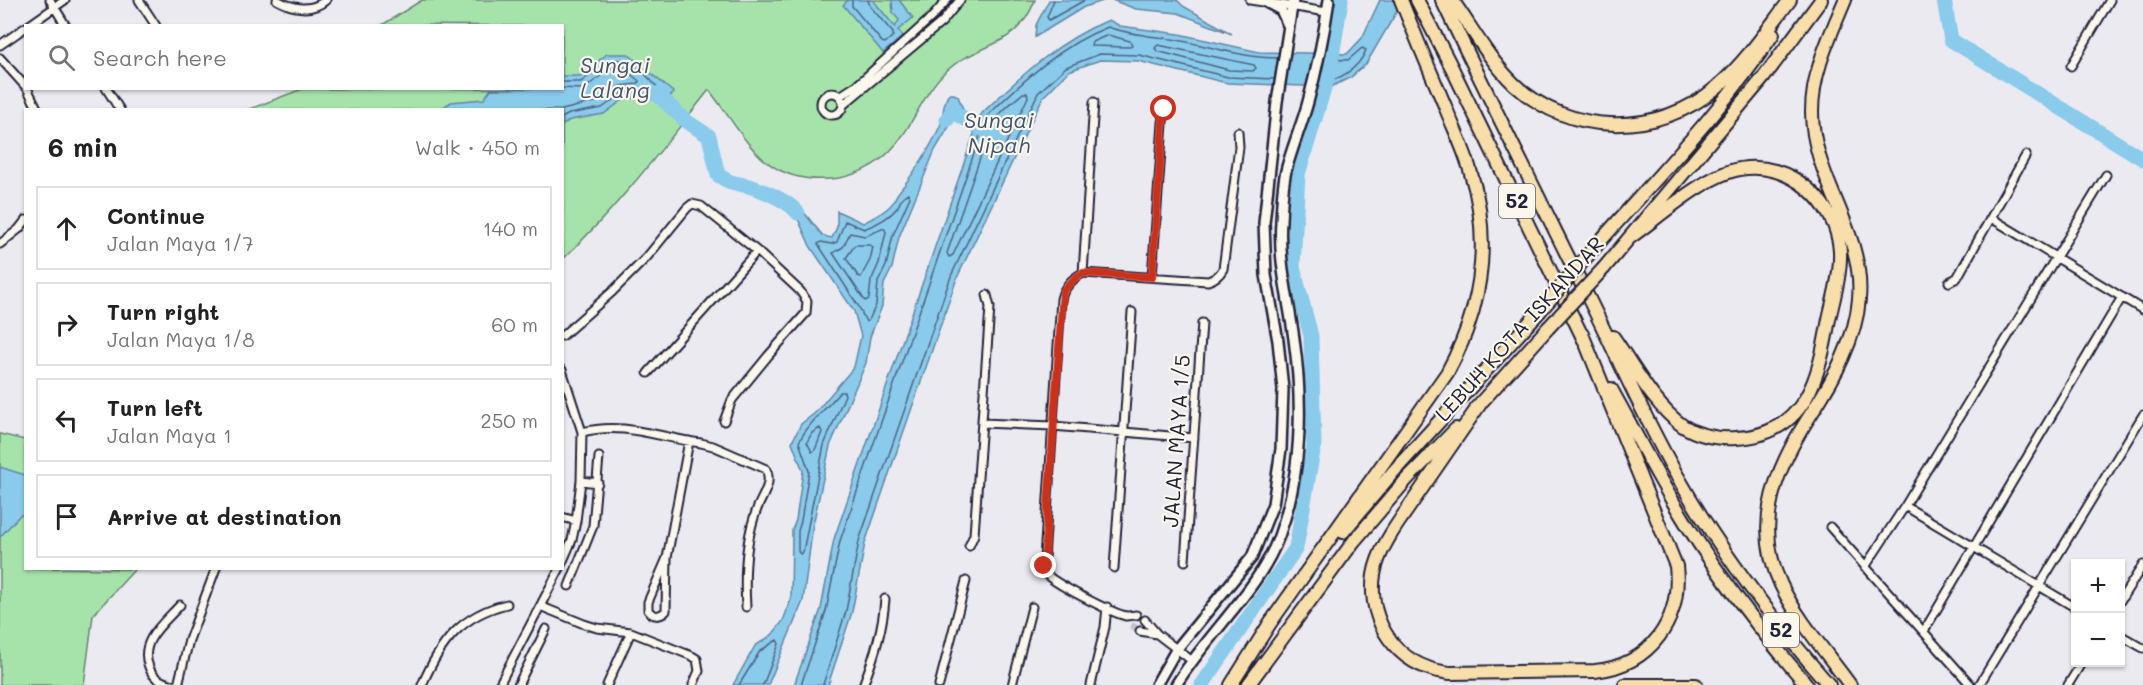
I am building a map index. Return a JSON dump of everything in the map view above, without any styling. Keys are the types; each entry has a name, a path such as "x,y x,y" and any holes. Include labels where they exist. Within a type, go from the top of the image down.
{"highway":[{"path":"1268,626 1447,373 1466,334 1479,290 1483,232 1476,190 1466,158 1401,0"},
{"name":"52","path":"1417,0 1581,334 1657,474 1693,534 1766,638 1807,685"},
{"name":"52","path":"1442,0 1597,314 1649,426 1705,524 1738,573 1828,685"},
{"path":"1452,0 1502,72 1530,97 1575,119 1615,124 1638,123 1664,117 1702,99 1736,70 1790,0"},
{"name":"LEBUH KOTA ISKANDAR","path":"1231,685 1268,626 1341,534 1394,471 1539,312 1720,107 1751,67 1795,0"},
{"name":"LEBUH KOTA ISKANDAR","path":"1248,685 1354,541 1407,479 1480,404 1604,267 1764,77 1821,0"},
{"path":"1845,0 1817,72 1812,113 1820,156 1853,243 1858,265 1859,300 1849,344 1837,370 1795,437 1778,472 1769,516 1769,540 1780,583 1789,600 1850,685"},
{"path":"1597,314 1665,410 1685,427 1703,434 1719,438 1739,438 1756,436 1772,430 1798,410 1813,386 1827,332 1840,252 1837,235 1828,213 1807,187 1785,174 1768,169 1732,170 1707,182 1629,238"},
{"path":"1480,404 1392,532 1378,561 1374,579 1374,600 1383,628 1390,640 1409,658 1428,669 1450,673 1595,671 1613,668 1635,658 1658,638 1668,621 1676,600 1676,566 1581,334"},
{"path":"1625,685 1696,685"}],"street":[{"path":"50,0 65,24"},
{"path":"30,24 65,0"},
{"path":"139,0 155,24"},
{"path":"278,0 294,7 312,8 326,0"},
{"path":"840,96 857,85 933,16 947,0"},
{"path":"840,96 832,93 822,100 822,108 827,114 836,115 843,105 942,22 960,0"},
{"path":"1250,0 1293,4 1327,12"},
{"path":"1176,685 1191,660 1266,567 1289,508 1298,450 1299,388 1294,338 1282,273 1280,223 1286,170 1308,103 1329,0"},
{"path":"2071,66 2110,0"},
{"path":"1266,2 1281,10 1288,30"},
{"path":"1156,685 1176,650 1252,557 1273,504 1281,449 1283,389 1278,340 1266,275 1264,223 1277,102 1293,4"},
{"path":"0,45 24,28"},
{"path":"0,58 24,86"},
{"path":"27,90 37,108"},
{"path":"107,90 119,108"},
{"path":"840,96 843,105"},
{"path":"1083,273 1094,102"},
{"path":"1152,277 1164,109"},
{"path":"1136,615 1127,616 1107,608 1056,583 1045,573 1044,559 1061,299 1069,283 1083,273 1208,281 1220,275 1223,269 1239,147 1238,132"},
{"path":"1949,282 1957,278 2026,155"},
{"path":"1865,567 1905,506 2106,175"},
{"path":"564,334 647,257 692,204 701,206 757,250 800,291 807,301 808,309 732,400 724,422"},
{"path":"1991,218 2143,310"},
{"path":"0,244 24,223"},
{"path":"648,373 757,250"},
{"path":"969,546 974,535 990,308 987,295"},
{"path":"1924,631 2122,297"},
{"path":"1114,568 1132,312"},
{"name":"JALAN MAYA 1/5","path":"1185,561 1202,323"},
{"path":"564,376 582,432 581,481 576,521 564,559"},
{"path":"1979,685 2143,415"},
{"path":"982,423 1053,426 1194,438"},
{"path":"582,432 616,427 713,446 762,466 768,474 768,484 756,510 747,544 744,580 746,607"},
{"path":"667,558 648,602 648,610 654,615 660,615 666,610 667,558 689,441"},
{"path":"569,586 592,526 599,458"},
{"path":"581,481 598,483"},
{"path":"1905,506 2071,605"},
{"path":"564,518 576,521"},
{"path":"1830,527 1971,685"},
{"path":"564,562 578,565"},
{"path":"2125,594 2143,565"},
{"path":"180,605 150,639 146,647 146,657 151,673 163,682 176,685 189,640 215,570"},
{"path":"500,685 559,570"},
{"path":"939,685 966,581"},
{"path":"863,685 884,615 885,599"},
{"path":"422,685 431,664 448,638 461,626 490,608 507,604"},
{"path":"540,606 591,626 631,632 692,656 697,659 699,665 693,685"},
{"path":"1012,685 1032,607"},
{"path":"1091,685 1107,608"},
{"path":"1127,616 1131,625"},
{"path":"1145,620 1157,634 1191,660"},
{"path":"518,685 546,629"},
{"path":"607,685 631,632"},
{"path":"1140,632 1157,634"},
{"path":"2125,637 2143,648"},
{"path":"516,652 531,658"},
{"path":"2068,685 2079,667"}],"green space":[{"path":"422,0 1035,0 1018,28 1007,37 957,62 945,72 930,90 898,142 884,157 854,174 830,179 806,178 787,174 771,165 745,139 709,90 621,199 564,258 564,108 252,108 299,90 564,90 564,24 384,24"},
{"path":"0,434 24,440 24,570 134,570 93,615 84,685 0,685"}],"water":[{"path":"848,0 873,0 895,27 899,20 893,13 892,0 899,0 913,18 898,30 903,36 883,53 843,5"},
{"path":"1049,0 1106,0 1084,7 1035,37 1036,25"},
{"path":"1112,0 1177,0 1183,6 1232,34 1178,13 1136,9"},
{"name":"Sungai Nipah","path":"1380,0 1397,0 1400,6 1366,64 1351,77 1331,87 1227,83 1138,61 1100,60 1069,71 1043,97 957,278 865,543 852,612 828,685 794,685 821,609 834,539 974,134 975,124 983,112 1026,72 1057,48 1109,20 1120,26 1179,34 1259,52 1347,54 1362,38"},
{"name":"Sungai Lalang","path":"607,54 628,54 674,93 667,99 649,96 624,99 604,114 570,120 564,124 564,108 442,108 451,102 484,99 490,90 564,90 564,76 580,76"},
{"path":"949,94 958,96 964,112 959,120 953,120 935,150 899,237 892,268 884,284 882,306 870,337 866,363 830,446 813,525 803,601 768,685 733,685 755,646 772,635 783,621 791,599 792,530 796,520 803,471 792,442 801,424 815,413 854,367 861,336 854,311 810,246 799,221 782,201 798,205 823,236 832,238 837,227 837,211 863,223 882,213 892,204 931,143 940,126 945,101"},
{"path":"0,467 24,475 24,514 20,515 0,537"}],"waterway":[{"path":"1202,685 1296,548 1314,445 1311,336 1293,267 1298,174 1330,69 1341,0"},
{"path":"1944,0 1951,40 2143,159"},
{"path":"645,93 657,94 686,121 709,136 718,175 734,183 774,196 790,205 798,213"},
{"path":"947,120 952,111 993,135"}],"tunnel":[{"path":"1131,625 1140,631"}],"route":[{"path":"1044,566 1063,291 1069,283 1083,273 1152,277 1164,109"}]}
